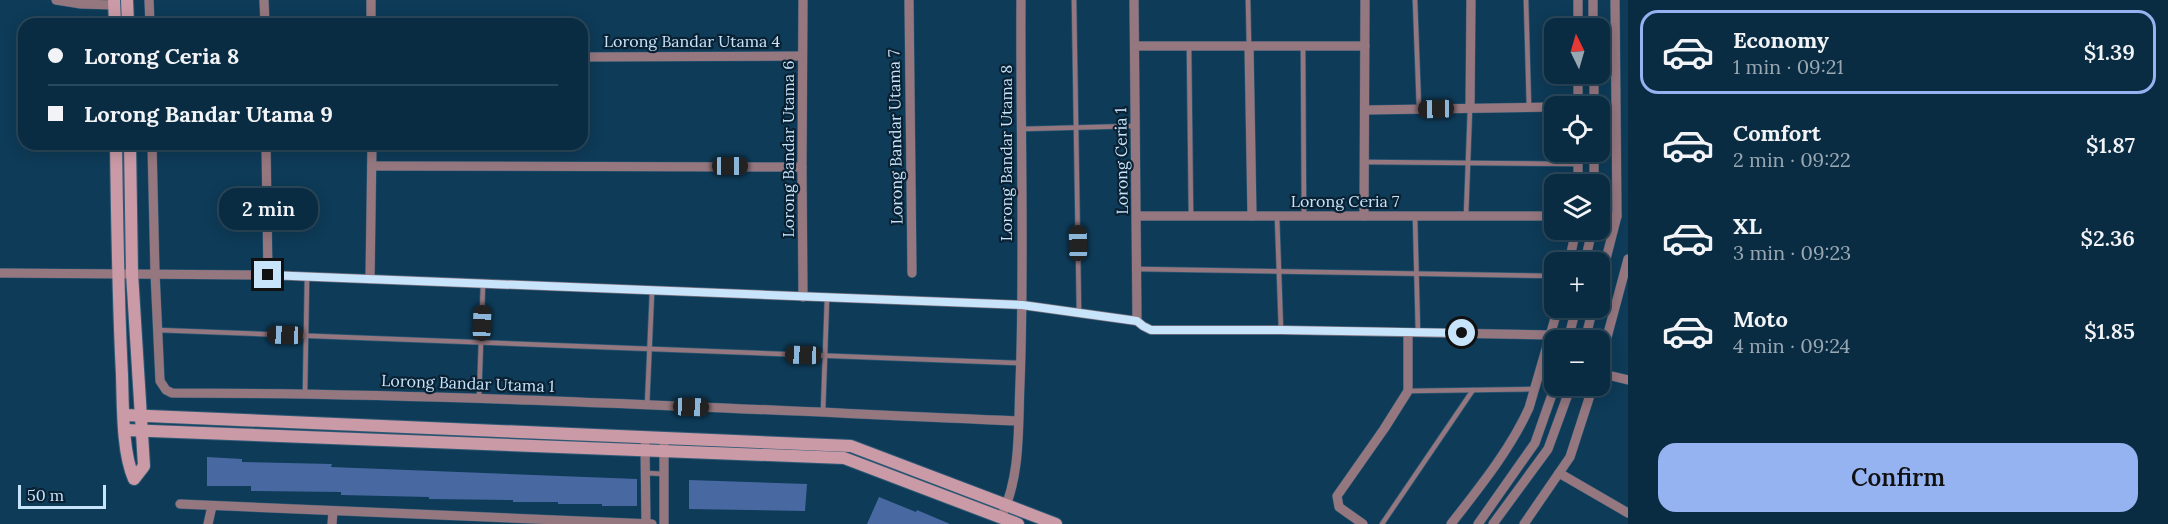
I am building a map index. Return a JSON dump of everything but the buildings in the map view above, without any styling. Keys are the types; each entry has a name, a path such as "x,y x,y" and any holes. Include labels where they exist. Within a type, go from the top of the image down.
{"street":[{"path":"56,0 81,4 114,3 115,18"},
{"path":"128,0 128,18"},
{"path":"149,0 150,18"},
{"path":"264,0 265,18"},
{"path":"371,0 372,18"},
{"name":"Lorong Bandar Utama 6","path":"803,0 803,297"},
{"name":"Lorong Bandar Utama 7","path":"909,0 912,273"},
{"name":"Lorong Bandar Utama 8","path":"1001,517 1014,487 1018,421 1022,305 1021,0"},
{"name":"Lorong Ceria 1","path":"1134,0 1137,321"},
{"path":"1364,216 1365,0"},
{"path":"1470,108 1471,0"},
{"path":"1578,0 1578,18"},
{"path":"1593,0 1593,18"},
{"path":"1608,252 1617,216 1615,0"},
{"path":"1135,46 1365,46"},
{"path":"1250,46 1252,216"},
{"name":"Lorong Bandar Utama 4","path":"588,57 802,56"},
{"path":"1365,110 1544,107"},
{"path":"116,150 117,273 124,415 129,468 134,479 144,466 132,273 130,150"},
{"name":"Lorong Bandar Utama 1","path":"152,150 160,381 166,390 172,393 305,393 479,398 1018,421"},
{"path":"266,150 268,275"},
{"path":"370,279 372,150"},
{"path":"1578,164 1578,174"},
{"path":"372,166 802,166"},
{"name":"Lorong Ceria 7","path":"1137,216 1544,216"},
{"path":"1610,216 1617,216"},
{"path":"1609,330 1627,266"},
{"path":"0,273 268,275 1022,305 1137,321 1151,330 1544,335"},
{"path":"1363,524 1339,507 1337,496 1408,392 1413,333"},
{"path":"1451,524 1481,485 1523,421 1544,359"},
{"path":"1610,376 1628,380"},
{"path":"1478,524 1535,443 1551,396"},
{"path":"1493,524 1548,449 1567,396"},
{"path":"1524,524 1570,457 1590,396"},
{"path":"124,415 645,437 664,444 844,458 1018,524"},
{"path":"125,430 645,450 664,444 851,446 1056,524"},
{"path":"645,437 646,524"},
{"path":"664,444 664,524"},
{"path":"1559,473 1628,513"},
{"path":"1499,494 1508,503"},
{"path":"180,504 652,524"},
{"path":"208,524 212,506"},
{"path":"332,524 333,511"}],"lane":[{"path":"1074,0 1079,313"},
{"path":"1248,0 1250,46"},
{"path":"1415,0 1419,109"},
{"path":"1526,0 1529,107"},
{"path":"1189,46 1191,216"},
{"path":"1303,46 1304,216"},
{"path":"1466,217 1470,108"},
{"path":"1020,129 1135,126"},
{"path":"1365,162 1578,164"},
{"path":"1277,216 1281,330"},
{"path":"1413,333 1416,273 1415,216"},
{"path":"1137,268 1544,276"},
{"path":"305,393 307,277"},
{"path":"479,398 483,284"},
{"path":"647,406 652,292"},
{"path":"823,412 827,298"},
{"path":"157,330 1020,363"},
{"path":"1408,392 1535,389"},
{"path":"1382,524 1473,390"},
{"path":"646,473 664,474"}],"route":[{"path":"268,275 673,293 1022,305 1137,321 1151,330 1462,333"}]}
